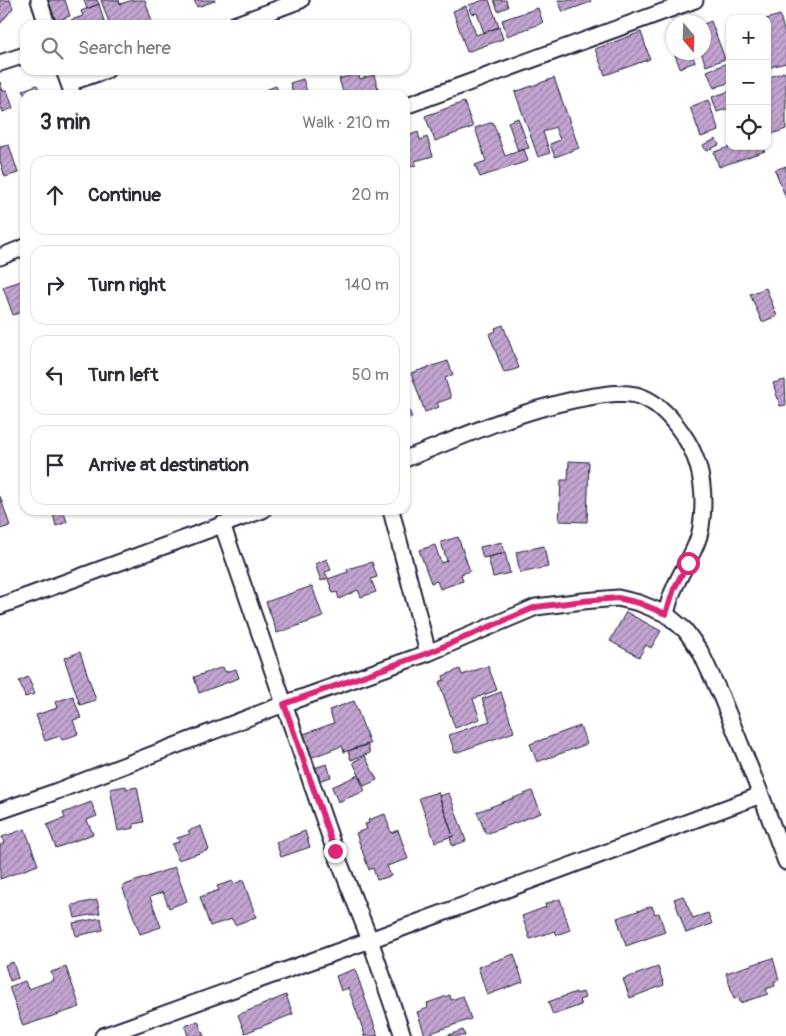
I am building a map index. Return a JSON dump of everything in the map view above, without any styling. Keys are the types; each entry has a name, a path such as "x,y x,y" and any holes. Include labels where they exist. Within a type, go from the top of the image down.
{"street":[{"path":"39,0 45,20"},
{"path":"247,20 301,0"},
{"path":"410,104 694,0"},
{"path":"0,63 20,56"},
{"path":"68,83 92,75"},
{"path":"0,257 20,249"},
{"path":"410,457 530,411 580,398 618,393 638,396 656,404 676,424 688,442 702,479 704,502 701,529 688,563 674,589 666,614"},
{"path":"0,606 248,515"},
{"path":"392,515 428,653"},
{"path":"222,524 335,851 370,940 403,1036"},
{"path":"0,811 284,704 428,653 536,607 618,598 639,603 666,614 685,630 700,652 721,696 786,862"},
{"path":"103,1036 370,940 761,795"}],"building":[{"path":"0,0 10,0 13,8 0,24"},
{"path":"48,0 65,0 70,16 56,20"},
{"path":"84,0 97,0 99,4 87,9"},
{"path":"101,0 119,0 120,4 133,0 145,0 151,20 108,20"},
{"path":"194,0 215,0 215,1 197,7"},
{"path":"489,0 499,27 484,33 477,13 472,14 469,5"},
{"path":"494,0 506,0 508,7 498,11"},
{"path":"558,0 590,0 591,2 563,12"},
{"path":"99,4 104,20 71,20 83,16 81,11"},
{"path":"466,6 476,35 499,27 503,39 467,52 453,11"},
{"path":"538,8 543,23 507,36 502,20"},
{"path":"780,15 786,39 786,63 771,67 771,60 771,18"},
{"path":"711,21 725,59 706,66 704,60 711,60"},
{"path":"641,32 650,59 605,75 595,49"},
{"path":"677,60 694,60 695,62 680,68"},
{"path":"726,64 726,84 714,88 707,71"},
{"path":"784,72 786,77 786,129 772,134 771,132 771,77"},
{"path":"352,75 359,75 360,79 374,75 378,89 342,90 339,79"},
{"path":"554,78 579,148 555,157 550,144 560,140 555,127 543,132 550,153 538,157 515,92"},
{"path":"303,79 306,90 292,90 290,83"},
{"path":"0,82 3,91 7,90 13,108 3,112 2,108 0,109"},
{"path":"37,85 39,90 23,90"},
{"path":"276,86 277,90 266,90"},
{"path":"726,92 726,109 717,112 712,97"},
{"path":"708,100 719,131 701,137 690,107"},
{"path":"464,102 473,127 435,141 425,116"},
{"path":"518,118 529,148 518,151 508,122"},
{"path":"493,122 505,156 524,149 528,161 480,177 475,165 486,161 475,128"},
{"path":"418,132 420,140 427,137 433,156 415,161 416,165 410,167 410,135"},
{"path":"716,139 719,145 706,151 703,145"},
{"path":"9,145 18,173 5,177 0,161 0,147"},
{"path":"726,148 726,150 765,151 719,167 714,152"},
{"path":"786,166 786,198 775,170"},
{"path":"20,281 20,313 13,315 3,287"},
{"path":"766,288 777,316 762,322 750,294"},
{"path":"503,325 519,368 504,373 489,334 496,331 495,328"},
{"path":"448,361 453,375 445,378 451,398 437,403 439,407 425,412 411,373"},
{"path":"785,380 786,405 780,406 773,383"},
{"path":"569,461 589,462 587,522 559,521 561,480 568,480"},
{"path":"0,496 10,526 0,529"},
{"path":"53,515 65,515 67,522 56,526"},
{"path":"458,537 470,571 461,574 463,581 440,589 437,581 431,583 419,550 435,545 441,563 447,561 441,542"},
{"path":"502,542 505,553 483,558 480,547"},
{"path":"544,546 548,567 520,573 516,552"},
{"path":"505,553 510,573 493,577 488,557"},
{"path":"327,559 331,570 325,572 328,578 321,581 315,564"},
{"path":"372,562 377,577 371,579 376,592 361,597 358,590 339,599 337,592 333,593 328,579 348,572 347,569"},
{"path":"312,586 323,617 277,633 266,602"},
{"path":"626,612 661,631 651,648 646,645 639,657 610,641"},
{"path":"80,652 96,700 80,705 64,658"},
{"path":"488,666 497,690 473,699 480,719 455,728 439,682 444,680 443,676 460,669 462,675"},
{"path":"223,667 225,672 236,669 239,678 199,693 194,677"},
{"path":"28,677 35,694 25,697 19,681"},
{"path":"501,692 514,732 455,753 449,735 490,721 482,699"},
{"path":"73,696 81,718 73,720 78,734 62,740 60,736 45,741 36,715 57,708 55,702"},
{"path":"354,701 370,744 344,752 342,746 310,758 301,735 334,723 329,710"},
{"path":"580,726 587,744 537,762 530,744"},
{"path":"367,744 370,753 351,760 348,751"},
{"path":"365,756 377,780 364,786 353,762"},
{"path":"327,764 331,777 318,781 314,768"},
{"path":"358,775 365,791 338,802 332,787"},
{"path":"126,786 126,789 137,787 144,822 134,824 134,828 118,831 110,789"},
{"path":"532,791 541,813 486,834 477,812"},
{"path":"438,792 453,836 435,842 419,798"},
{"path":"449,793 466,841 452,846 450,837 453,836 439,796"},
{"path":"91,802 97,816 87,820 93,834 56,848 47,825 65,818 63,813"},
{"path":"385,814 391,833 398,830 408,859 387,866 391,876 377,880 373,868 369,870 356,833 367,829 365,824 369,823 368,820"},
{"path":"201,826 209,850 178,860 172,844 179,842 177,838 190,834 188,831"},
{"path":"25,829 38,865 0,879 0,845 4,843 2,837"},
{"path":"305,831 310,847 281,857 276,842"},
{"path":"175,867 187,901 169,908 163,892 150,897 161,927 140,934 122,886"},
{"path":"243,880 256,917 235,925 232,919 210,926 200,897 219,890 217,886 233,881 234,884"},
{"path":"683,896 693,918 708,913 712,924 686,933 674,899"},
{"path":"560,899 570,930 557,935 555,931 530,939 522,916 546,907 545,904"},
{"path":"97,900 100,913 75,918 72,905"},
{"path":"652,906 655,914 659,913 665,932 626,946 617,918"},
{"path":"101,918 103,930 76,936 73,923"},
{"path":"514,954 523,982 487,995 478,967"},
{"path":"773,958 779,980 774,982 775,986 766,989 768,994 740,1003 739,997 734,999 726,973"},
{"path":"13,962 18,978 10,981 5,965"},
{"path":"66,967 80,1007 23,1026 9,987 25,981 28,989 54,980 51,972"},
{"path":"658,967 664,985 630,998 623,979"},
{"path":"355,969 378,1036 363,1036 365,1035 348,988 341,991 336,976"},
{"path":"576,992 576,994 583,992 585,998 579,1000 581,1005 553,1015 548,1002"},
{"path":"286,995 293,1014 245,1033 238,1015"},
{"path":"450,995 451,1000 463,996 471,1019 425,1035 417,1012 428,1008 427,1003"},
{"path":"198,1021 204,1036 188,1036 185,1026"},
{"path":"463,1030 465,1036 446,1036"}],"route":[{"path":"335,851 284,704 428,653 536,607 618,598 639,603 666,614 674,589 688,563"}]}
